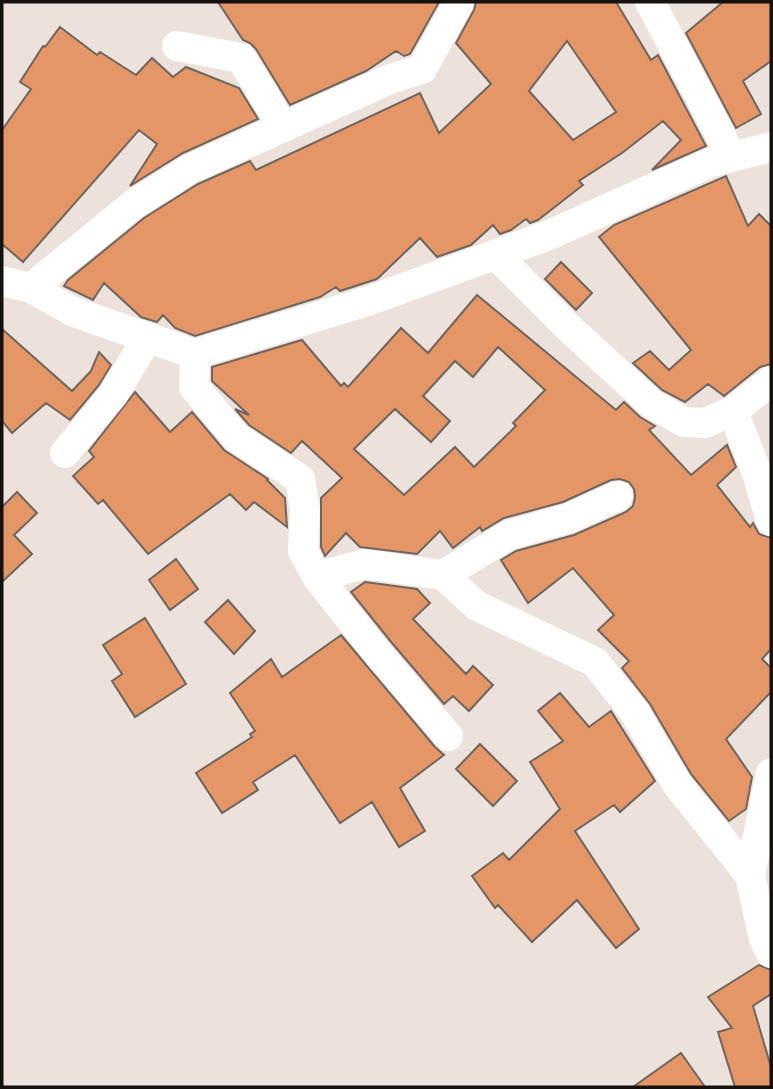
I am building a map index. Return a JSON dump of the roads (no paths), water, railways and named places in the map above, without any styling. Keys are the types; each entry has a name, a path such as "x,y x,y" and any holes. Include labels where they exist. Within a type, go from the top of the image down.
{"street":[{"path":"31,288 134,204 190,169 390,79 422,69 459,2"},
{"path":"650,2 732,157"},
{"path":"177,46 241,58 283,127"},
{"path":"2,281 31,288 74,312 195,354 368,301 496,255 549,235 712,162 771,147"},
{"path":"496,255 569,328 652,404 684,422 705,423 733,411 771,382"},
{"path":"65,453 113,395 148,337"},
{"path":"195,354 194,387 237,438 300,479 305,510 303,551 317,577 448,736"},
{"path":"733,411 758,476 771,521"},
{"path":"443,575 509,535 569,518 618,496"},
{"path":"317,577 364,564 443,575 477,606 595,662 635,713 677,784 750,875"},
{"path":"771,773 750,875 764,939 771,953"}]}
